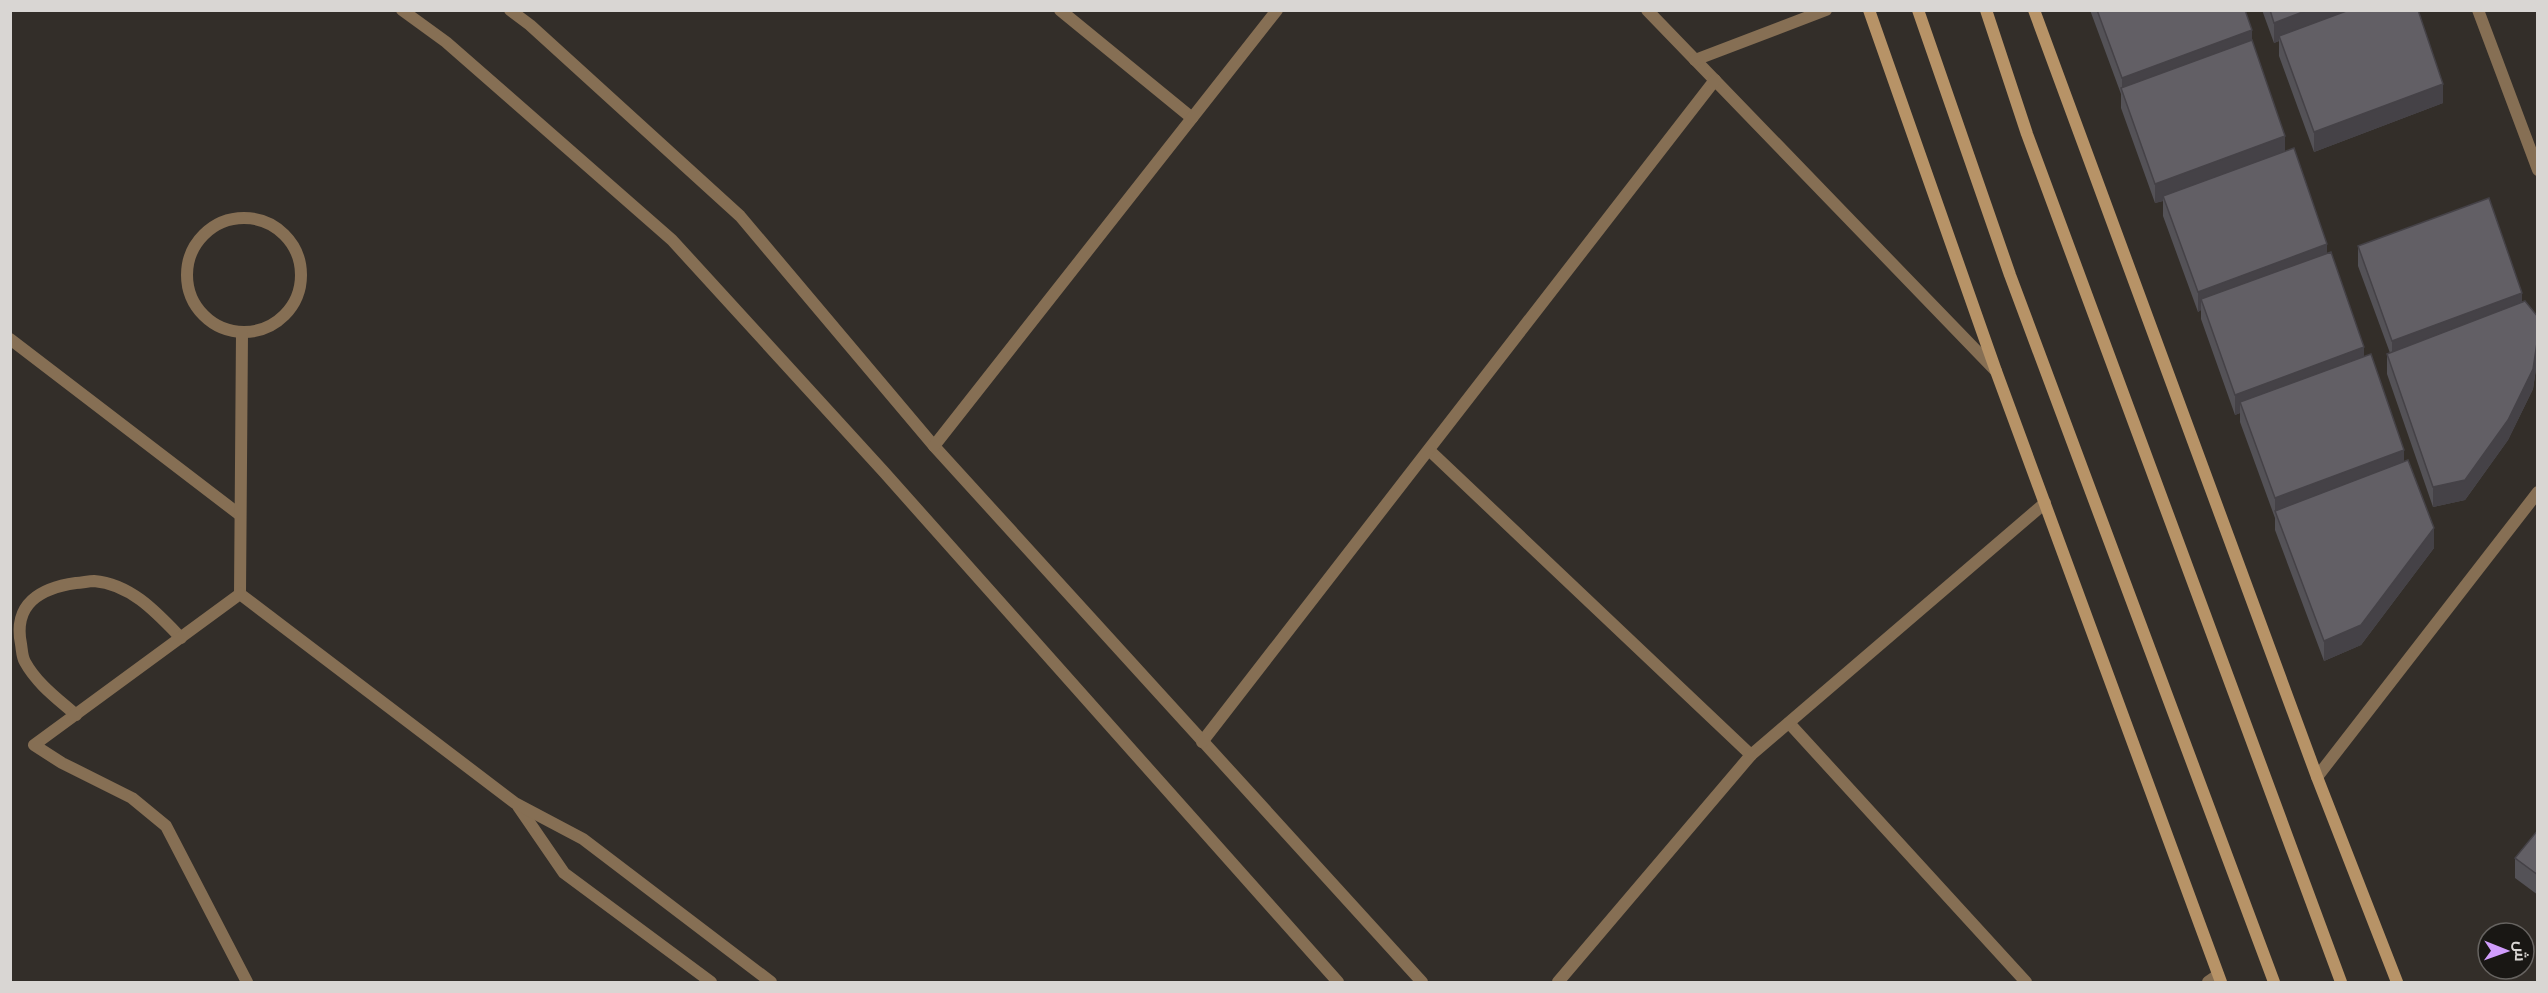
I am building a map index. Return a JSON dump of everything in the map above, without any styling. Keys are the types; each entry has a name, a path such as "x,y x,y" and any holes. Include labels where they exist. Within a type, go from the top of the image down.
{"main road":[{"path":"1869,10 1996,371 2216,980"},
{"path":"1918,10 2010,275 2274,982"},
{"path":"1986,10 2026,134 2341,982"},
{"path":"2034,10 2317,777 2397,982"}],"street":[{"path":"402,10 446,42 672,240 884,472 1338,982"},
{"path":"510,10 530,25 740,216 934,446 1422,982"},
{"path":"1060,10 1192,118"},
{"path":"934,446 1276,10"},
{"path":"1647,10 1996,371"},
{"path":"1695,60 1826,10"},
{"path":"2478,10 2538,170"},
{"path":"1202,742 1715,80"},
{"path":"237,218 255,219 273,226 287,238 297,254 301,273 299,292 291,308 277,322 260,330 242,333 223,329 207,320 195,305 188,287 187,268 192,250 203,234 219,224 237,218"},
{"path":"240,594 242,333"},
{"path":"10,339 240,515"},
{"path":"1429,450 1750,755"},
{"path":"2317,777 2538,492"},
{"path":"1558,982 1750,755 2045,503"},
{"path":"76,715 42,685 24,661 18,633 23,610 39,593 60,585 94,581 123,590 151,607 181,638"},
{"path":"240,594 34,745 62,763 132,798 166,826 247,982"},
{"path":"240,594 515,803 583,839 771,982"},
{"path":"1789,723 2026,982"},
{"path":"515,803 564,873 711,982"}],"building":[{"path":"2097,10 2245,10 2252,30 2122,78"},
{"path":"2270,10 2308,10 2274,23"},
{"path":"2349,10 2418,10 2443,84 2314,132 2279,36"},
{"path":"2252,40 2285,136 2155,184 2121,88"},
{"path":"2294,148 2327,244 2198,292 2163,196"},
{"path":"2489,198 2522,293 2392,341 2358,246"},
{"path":"2331,252 2364,347 2235,395 2201,299"},
{"path":"2525,301 2538,317 2538,336 2533,369 2508,420 2465,480 2433,487 2387,354"},
{"path":"2371,354 2404,450 2275,498 2240,402"},
{"path":"2408,460 2434,528 2361,625 2324,641 2275,511"},
{"path":"2538,830 2538,875 2515,858"}]}
